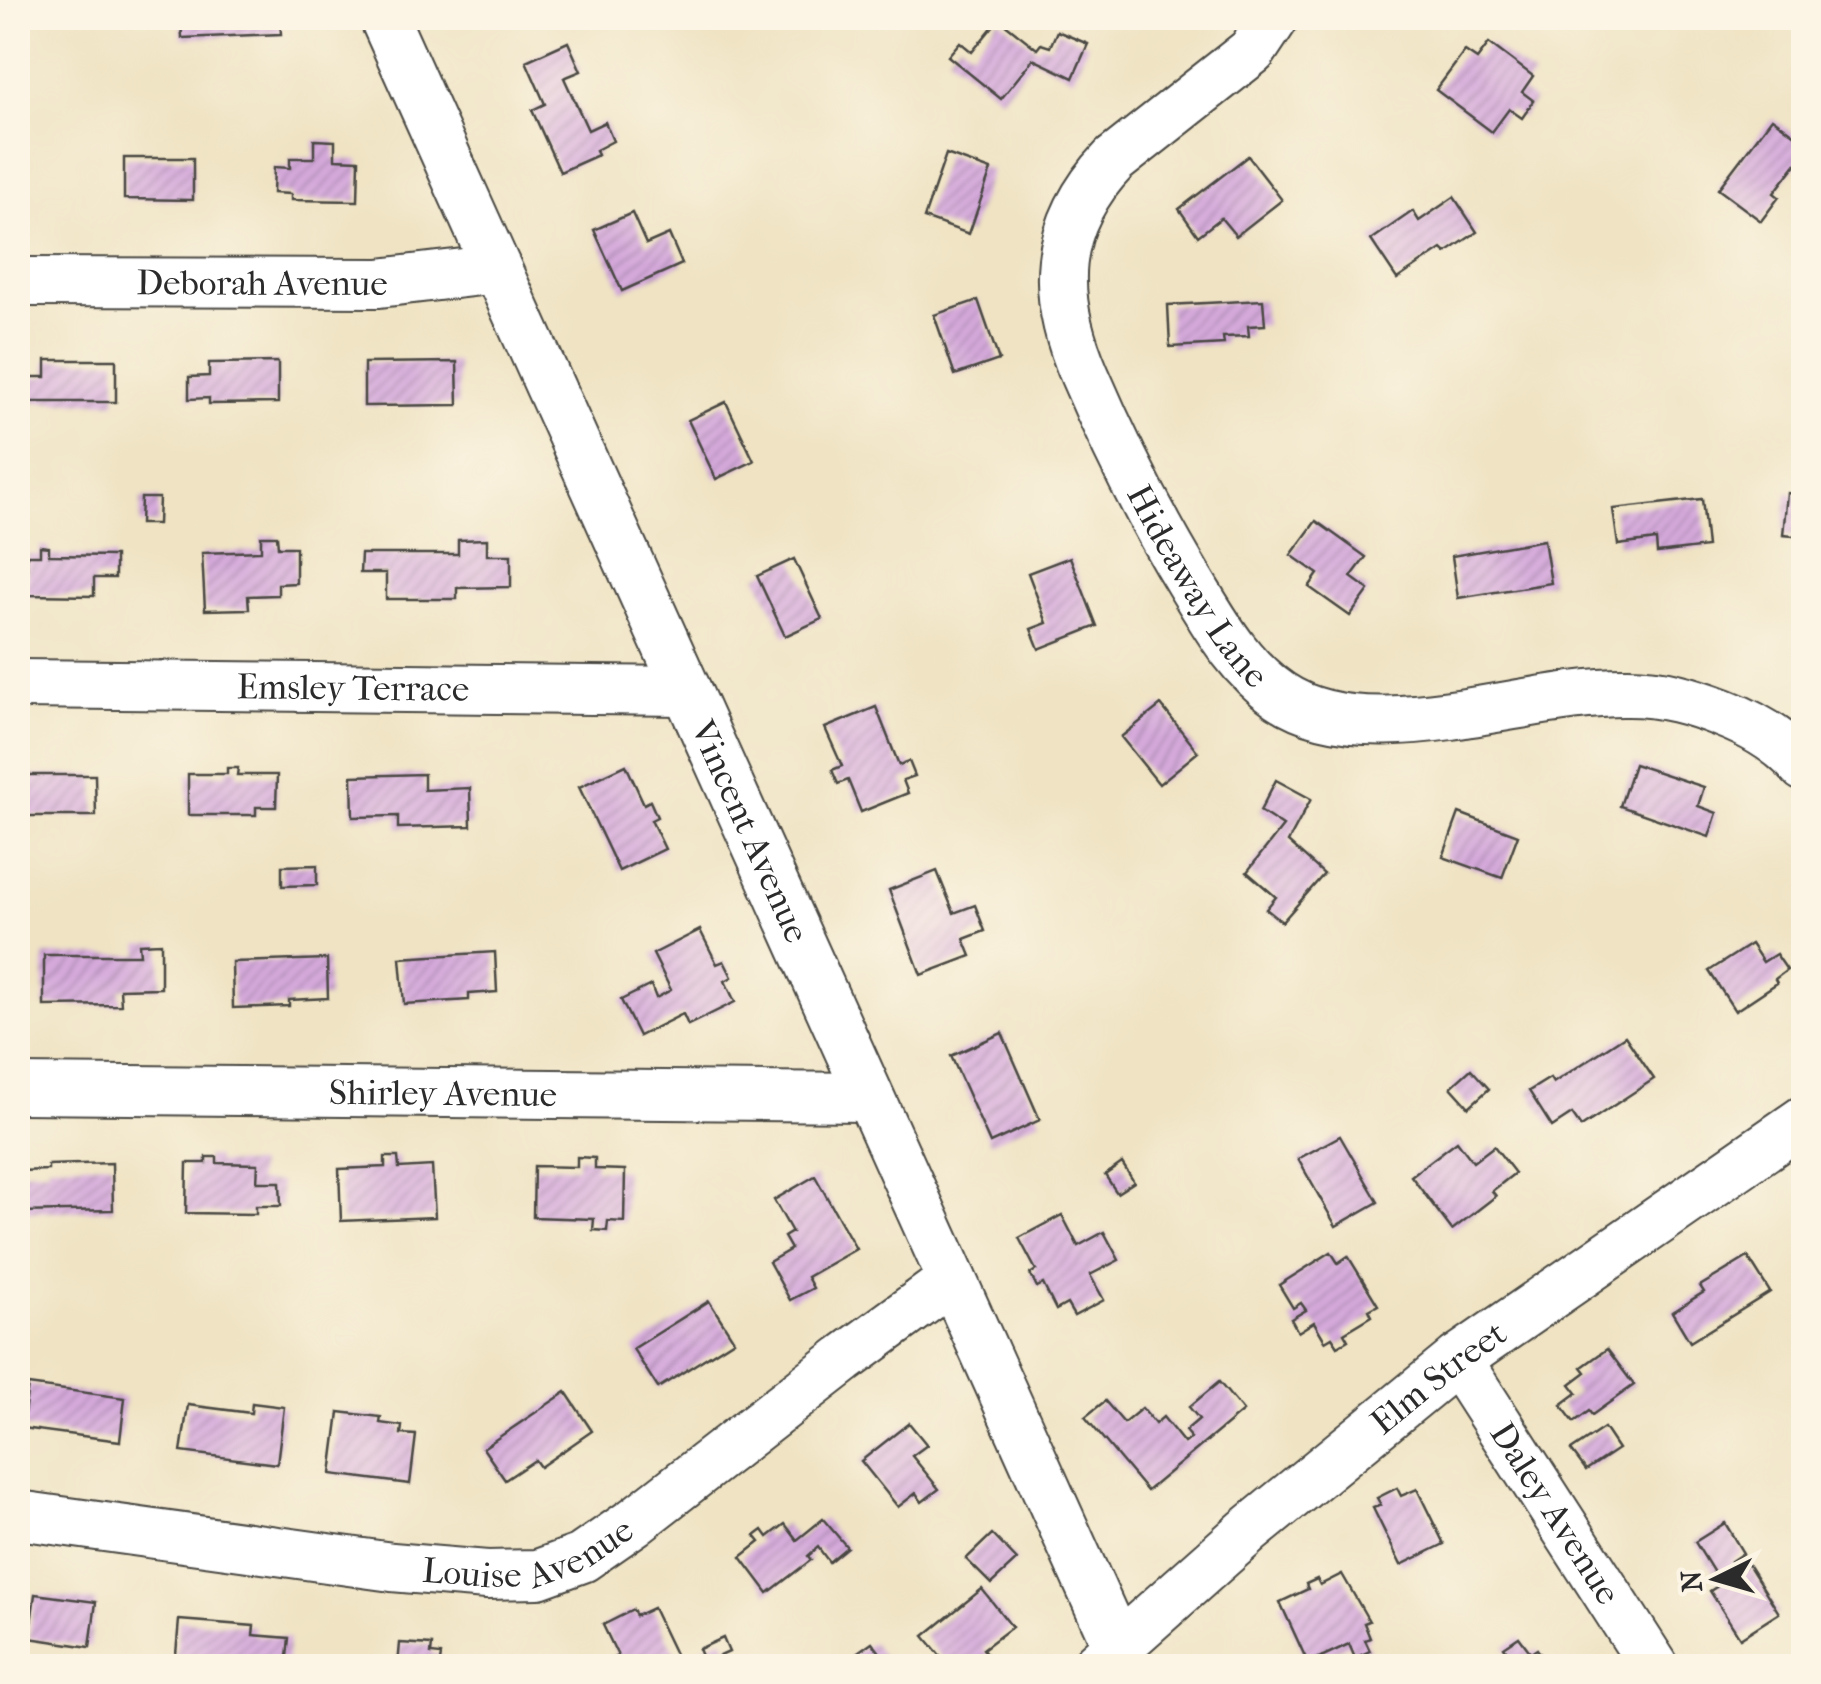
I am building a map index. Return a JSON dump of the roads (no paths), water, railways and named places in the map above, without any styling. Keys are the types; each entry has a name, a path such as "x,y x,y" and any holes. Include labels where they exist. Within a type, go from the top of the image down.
{"street":[{"name":"Vincent Avenue","path":"384,18 952,1280 1113,1660"},
{"name":"Hideaway Lane","path":"1274,18 1252,50 1114,160 1095,180 1069,230 1063,256 1064,312 1080,364 1147,508 1223,637 1242,662 1281,696 1326,715 1376,721 1592,694 1663,694 1697,703 1766,734 1804,768"},
{"name":"Deborah Avenue","path":"24,282 380,283 497,269"},
{"name":"Emsley Terrace","path":"18,684 687,690"},
{"name":"Shirley Avenue","path":"18,1089 869,1097"},
{"name":"Elm Street","path":"1113,1660 1248,1532 1457,1360 1804,1120"},
{"name":"Louise Avenue","path":"18,1515 392,1567 487,1576 538,1574 582,1558 634,1522 952,1280"},
{"name":"Daley Avenue","path":"1457,1360 1654,1666"}]}
